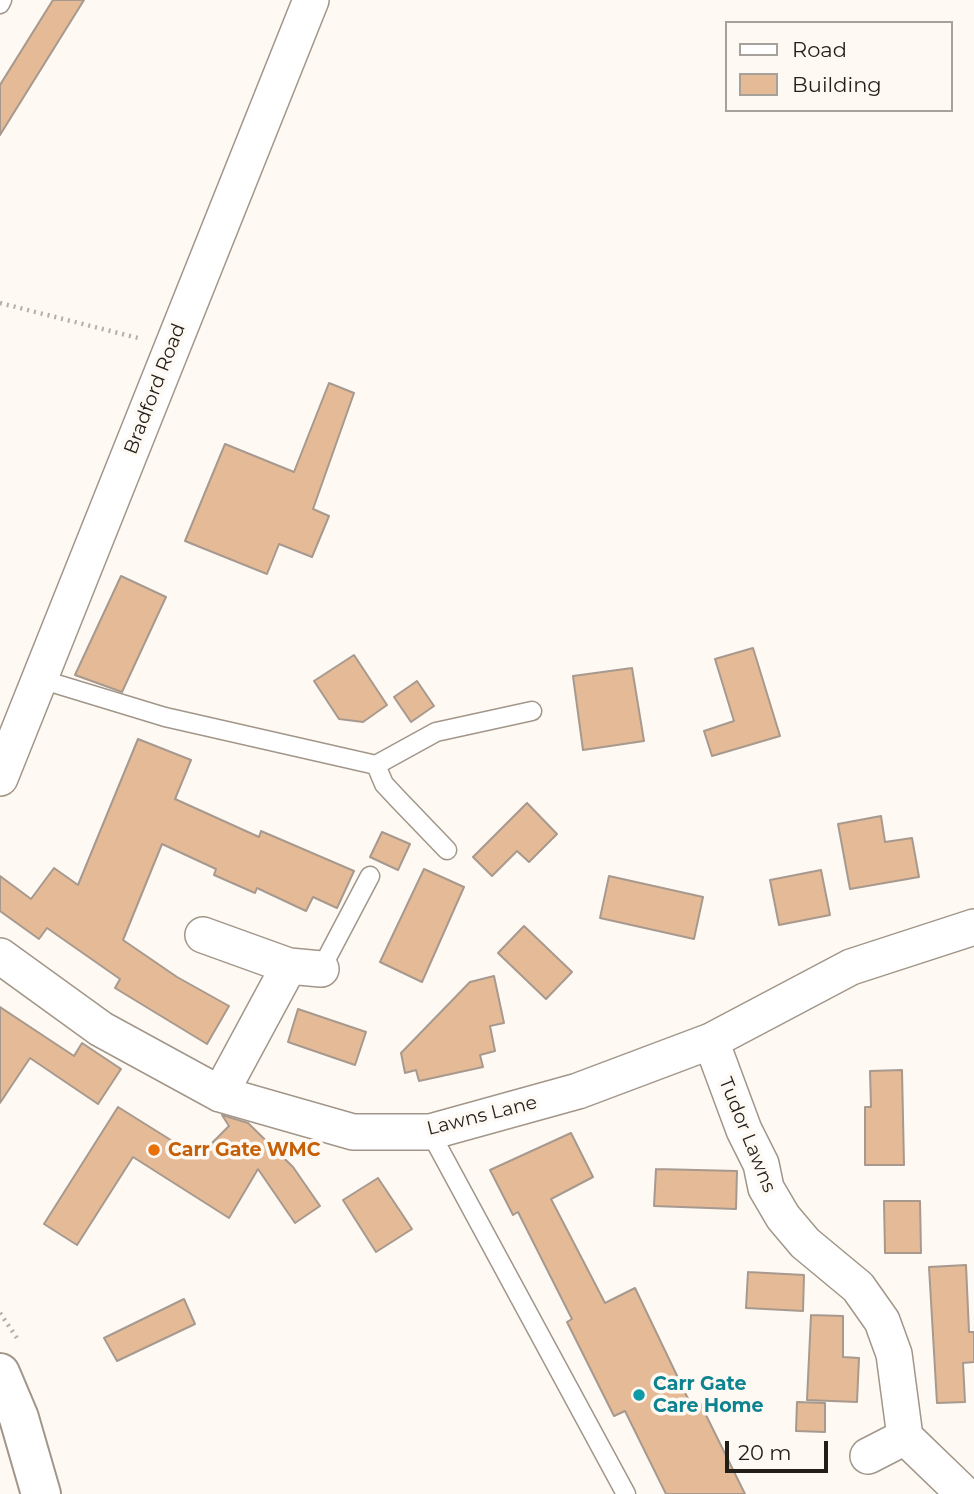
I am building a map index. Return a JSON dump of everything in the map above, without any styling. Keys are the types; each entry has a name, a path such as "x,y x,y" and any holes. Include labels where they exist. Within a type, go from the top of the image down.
{"street":[{"name":"Bradford Road","path":"0,778 305,1"},
{"name":"Lawns Lane","path":"0,956 101,1029 220,1094 353,1132 430,1132 578,1091 711,1041 851,967 974,927"},
{"path":"203,935 305,968 220,1094"},
{"name":"Tudor Lawns","path":"711,1041 744,1130 761,1164 766,1188 778,1208 805,1243 858,1287 882,1321 894,1354 905,1437"},
{"path":"0,1373 19,1418 41,1494"},
{"path":"868,1456 905,1437 962,1492"}],"lane":[{"path":"40,680 165,717 376,765 436,732 533,710"},
{"path":"376,765 384,783 447,850"},
{"path":"305,968 370,876"},
{"path":"430,1132 626,1494"}],"path":[{"path":"0,303 171,347"}],"building":[{"path":"53,0 84,0 0,135 0,85"},
{"path":"329,383 354,393 313,509 329,516 312,557 279,544 267,574 185,541 225,444 294,472"},
{"path":"121,576 166,597 122,692 75,675"},
{"path":"753,648 780,736 712,756 704,731 734,721 715,659"},
{"path":"354,655 387,705 363,722 339,719 314,681"},
{"path":"632,668 644,741 583,750 573,676"},
{"path":"417,681 434,706 411,722 394,697"},
{"path":"138,739 191,760 175,799 259,837 261,831 354,871 337,908 313,897 306,911 257,888 255,893 214,875 216,869 162,844 123,940 177,977 229,1006 207,1044 115,988 120,979 47,928 39,939 0,911 0,876 31,899 54,868 78,885"},
{"path":"527,803 557,834 529,862 517,851 492,876 473,857"},
{"path":"881,816 885,842 912,838 919,877 850,889 838,824"},
{"path":"382,832 410,844 398,870 370,857"},
{"path":"424,869 464,887 422,982 380,962"},
{"path":"821,870 830,915 779,925 770,880"},
{"path":"609,876 703,897 694,939 600,918"},
{"path":"524,926 572,972 546,999 498,953"},
{"path":"494,976 504,1023 490,1026 495,1051 480,1055 483,1067 419,1081 416,1070 405,1073 401,1053 470,982"},
{"path":"0,1007 74,1056 82,1043 121,1069 98,1104 30,1058 0,1103"},
{"path":"298,1009 366,1032 355,1065 288,1042"},
{"path":"902,1070 904,1165 865,1165 865,1107 871,1107 870,1071"},
{"path":"118,1107 198,1157 229,1126 222,1115 248,1123 293,1167 320,1206 295,1223 258,1169 229,1218 133,1157 77,1245 44,1224"},
{"name":"Carr Gate Care Home","path":"571,1133 593,1177 551,1199 605,1303 635,1288 692,1407 700,1403 745,1494 666,1494 625,1411 614,1416 567,1322 572,1319 518,1212 513,1215 490,1170"},
{"path":"656,1169 737,1171 736,1209 654,1206"},
{"path":"378,1178 412,1229 376,1252 343,1200"},
{"path":"884,1201 920,1201 921,1253 885,1253"},
{"path":"966,1265 969,1332 974,1332 974,1362 963,1363 965,1402 937,1403 929,1267"},
{"path":"748,1272 804,1275 803,1311 746,1308"},
{"path":"184,1299 195,1324 117,1361 104,1338"},
{"path":"811,1315 843,1316 843,1357 859,1358 857,1402 807,1400"},
{"path":"797,1402 825,1403 825,1432 796,1431"}],"place":[{"name":"Carr Gate WMC","path":"154,1150"},
{"name":"Carr Gate Care Home","path":"639,1395"}]}
